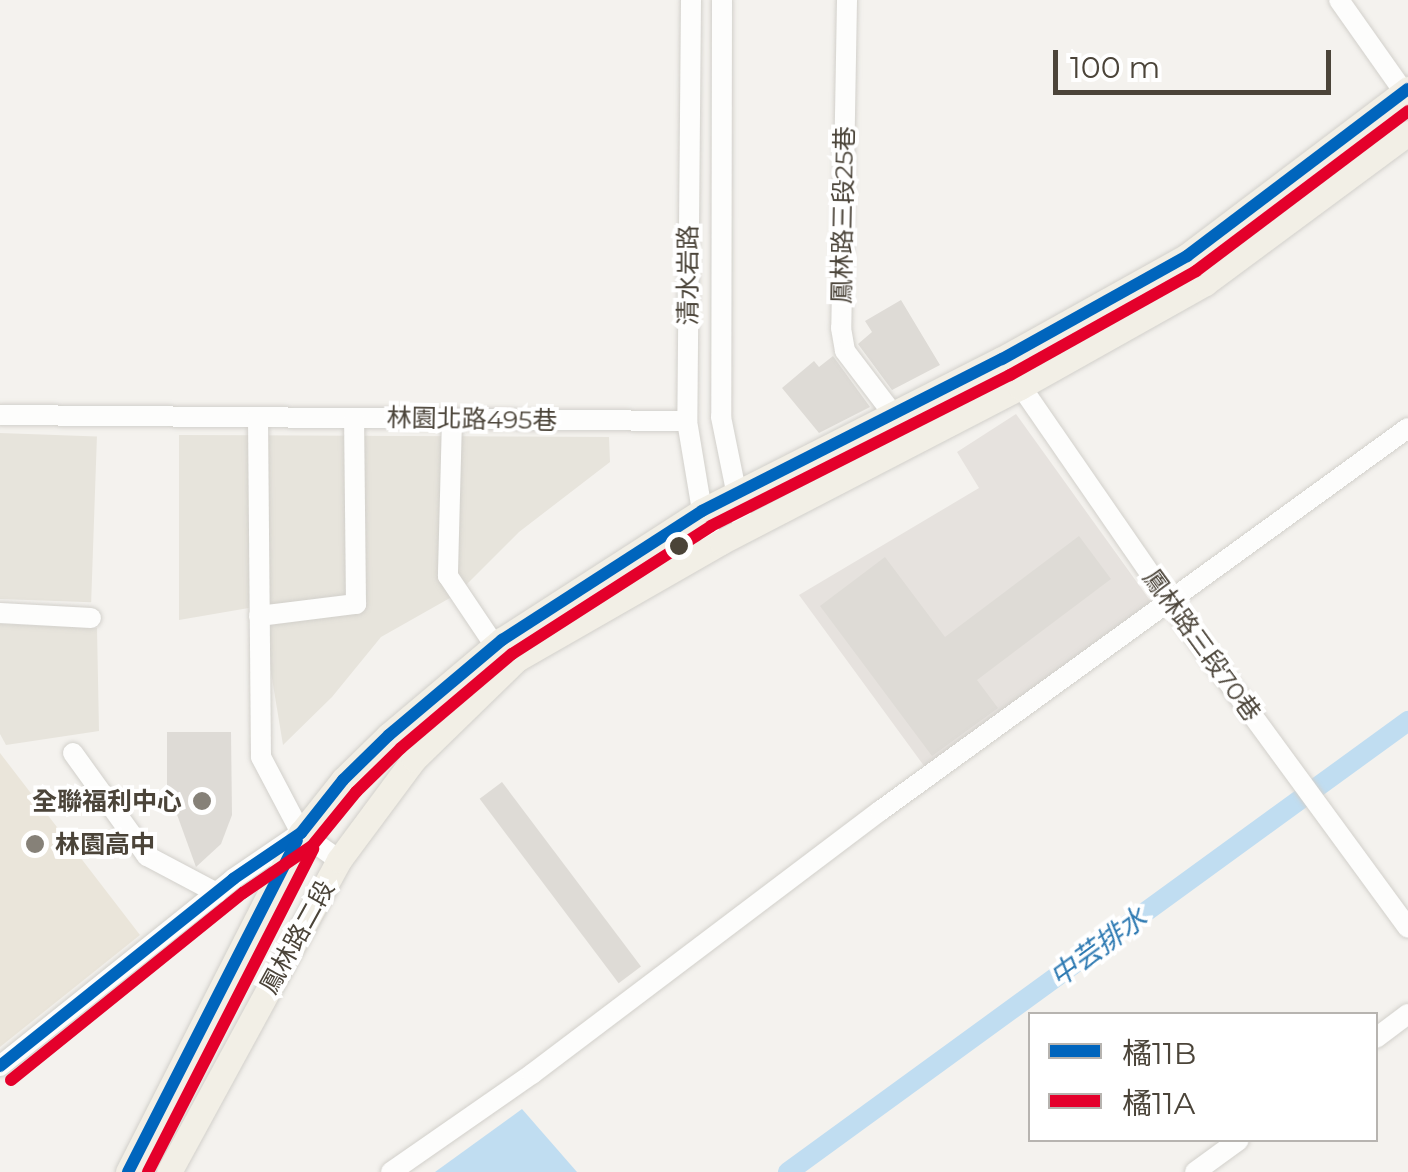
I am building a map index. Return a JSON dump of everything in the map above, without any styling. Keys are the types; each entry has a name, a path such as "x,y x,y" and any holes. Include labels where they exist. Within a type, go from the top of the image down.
{"main road":[{"name":"鳳林路二段","path":"128,1172 301,833 343,780 389,735 495,646 702,511 1002,359 1187,256 1406,91"},
{"name":"鳳林路二段","path":"169,1172 339,860 414,759 517,659 714,546 1020,387 1205,283 1408,132"}],"street":[{"name":"清水岩路","path":"691,0 687,421 702,511 714,546"},
{"name":"清水岩路","path":"722,0 721,418 744,530"},
{"name":"鳳林路三段25巷","path":"847,0 841,328 845,351 894,414"},
{"path":"1339,0 1406,91"},
{"name":"鳳林路三段70巷","path":"1002,359 1168,600 1408,928"},
{"name":"林園北路495巷","path":"0,415 687,421"},
{"path":"258,417 261,757 301,833 339,860"},
{"path":"259,616 356,604 354,418"},
{"path":"452,418 448,576 495,646"},
{"path":"391,1172 532,1074 1168,600 1408,428"},
{"path":"0,613 92,618"},
{"path":"72,753 147,856 216,893"},
{"path":"0,1066 216,893 301,833"},
{"path":"1378,1036 1408,1014"},
{"path":"1195,1172 1236,1142"}],"shaded area":[{"path":"1016,414 1154,606 927,770 799,595 979,488 957,452"},
{"path":"0,433 97,436 91,602 0,599"},
{"path":"179,435 609,437 610,462 519,532 457,594 381,637 332,697 283,745 260,606 179,620"},
{"path":"0,624 97,628 99,731 6,745 0,734"},
{"name":"林園高中","path":"0,753 140,935 0,1047"}],"water":[{"path":"522,1109 577,1172 435,1172"}],"building":[{"path":"901,300 940,365 892,390 858,344 872,332 865,321"},
{"path":"833,356 870,407 819,433 782,388 814,361 819,367"},
{"path":"1079,536 1111,579 977,680 998,708 932,756 820,606 885,557 945,637"},
{"name":"全聯福利中心","path":"167,732 231,732 232,815 221,844 196,867 167,787"},
{"path":"502,782 641,966 619,983 480,799"}],"waterway":[{"name":"中芸排水","path":"788,1172 1408,721"}],"transit line":[{"name":"橘11B","path":"0,1066 233,879 301,833 343,780 389,735 502,640 702,511 1002,359 1187,256 1408,89"},
{"name":"橘11A","path":"11,1080 243,893 312,846 356,792 401,748 512,654 711,526 1010,375 1196,271 1408,111"},
{"name":"橘11B","path":"128,1172 297,841"},
{"name":"橘11A","path":"148,1172 313,849"}],"place":[{"name":"全聯福利中心","path":"202,801"},
{"name":"林園高中","path":"35,844"}]}
